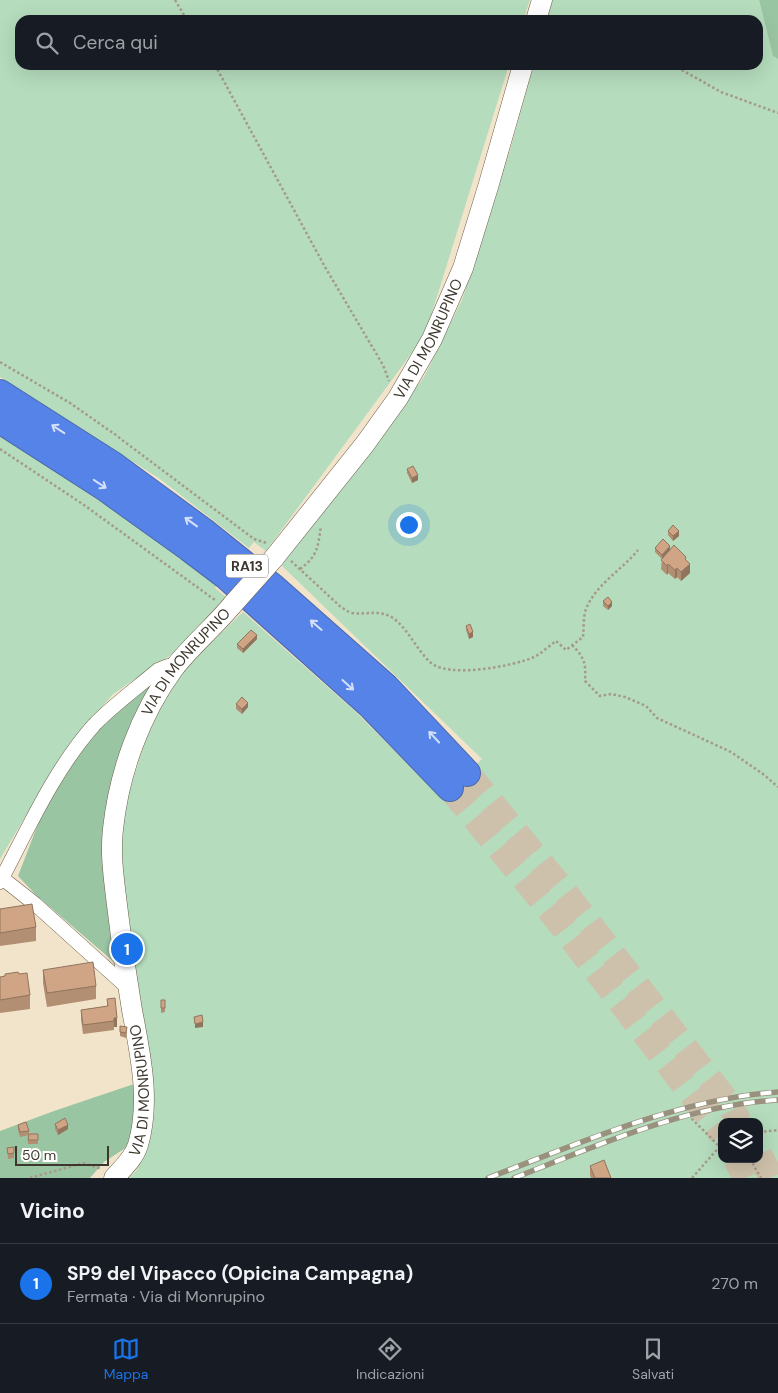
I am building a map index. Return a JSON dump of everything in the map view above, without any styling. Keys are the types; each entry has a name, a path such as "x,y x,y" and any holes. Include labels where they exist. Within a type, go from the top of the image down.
{"highway":[{"name":"RA13","path":"0,392 113,465 203,531 274,588 386,687 459,781 370,705 226,576 104,487 0,420"}],"main road":[{"path":"538,15 542,0"},
{"name":"VIA DI MONRUPINO","path":"116,1176 132,1157 138,1146 144,1109 143,1080 122,950 112,863 113,827 122,781 140,726 153,701 175,667 281,550 365,444 398,398 432,340 463,268 486,196 522,70"}],"street":[{"path":"128,988 34,904 1,880 56,778 95,725 158,670 168,666 175,667"}],"path":[{"path":"176,0 184,15"},
{"path":"218,70 325,266 383,365 398,398"},
{"path":"682,70 721,92 778,113"},
{"path":"0,362 70,403 254,539 281,550 342,608 351,613 371,612 385,614 394,619 408,633 431,663 445,669 481,670 535,657 556,641 566,650 583,637 586,610 594,595 638,550"},
{"path":"0,449 231,607"},
{"path":"300,569 312,560 319,541 322,520 322,497"},
{"path":"572,645 581,654 585,664 585,681 600,696 611,694 625,697 646,706 657,718 731,752 778,787"},
{"path":"688,1115 718,1142"},
{"path":"763,1132 778,1130"},
{"path":"692,1178 718,1148"},
{"path":"30,1178 83,1163 116,1176"},
{"path":"752,1163 761,1178"}],"green space":[{"path":"0,0 530,0 525,15 15,15 15,70 507,70 425,335 266,551 254,542 249,548 160,479 0,377"},
{"path":"552,0 759,0 763,15 548,15"},
{"path":"759,0 778,0 778,59 773,56"},
{"path":"763,16 773,56 778,59 778,1178 129,1178 137,1170 150,1135 118,862 127,798 150,726 185,668 243,612 357,713 441,798 482,759 281,565 424,377 462,300 508,157 533,70 763,70"},
{"path":"0,436 51,466 218,583 215,588 226,597 171,655 113,694 63,753 0,859"},
{"path":"161,676 117,784 121,968 36,895 18,876 43,811 95,727"},
{"path":"134,1084 135,1119 130,1145 104,1162 90,1178 0,1178 0,1131"}],"building":[{"path":"413,466 418,475 412,478 407,469"},
{"path":"673,525 679,531 673,536 668,531"},
{"path":"663,539 670,546 662,555 655,548"},
{"path":"674,545 690,564 681,572 668,564 667,566 661,560"},
{"path":"608,597 612,602 608,606 603,601"},
{"path":"470,624 473,632 469,634 466,626"},
{"path":"251,630 257,635 243,649 237,644"},
{"path":"242,697 248,703 242,709 236,704"},
{"path":"32,904 36,927 0,933 0,909"},
{"path":"93,962 96,986 47,993 43,970"},
{"path":"18,972 19,974 27,973 30,995 0,1000 0,977 5,976 5,974"},
{"path":"115,998 117,1018 114,1018 114,1021 83,1025 81,1010 108,1006 107,999"},
{"path":"161,1000 165,1000 165,1008 161,1008"},
{"path":"202,1015 203,1022 195,1024 194,1017"},
{"path":"120,1026 127,1027 126,1033 120,1032"},
{"path":"65,1118 68,1125 58,1130 55,1124"},
{"path":"26,1122 29,1131 20,1132 18,1125"},
{"path":"29,1134 38,1134 38,1140 28,1140"},
{"path":"14,1147 14,1153 8,1154 7,1148"},
{"path":"604,1160 611,1178 595,1178 590,1166"}],"tunnel":[{"path":"467,773 563,890 732,1108 737,1118"},
{"path":"450,788 549,909 718,1129"},
{"path":"763,1162 772,1178"},
{"path":"738,1163 746,1178"}],"railway":[{"path":"488,1178 594,1137 667,1113 704,1103 778,1092"},
{"path":"514,1178 610,1141 677,1118 744,1103 778,1100"}],"place":[{"name":"SP9 del Vipacco (Opicina Campagna)","path":"127,949"}]}
